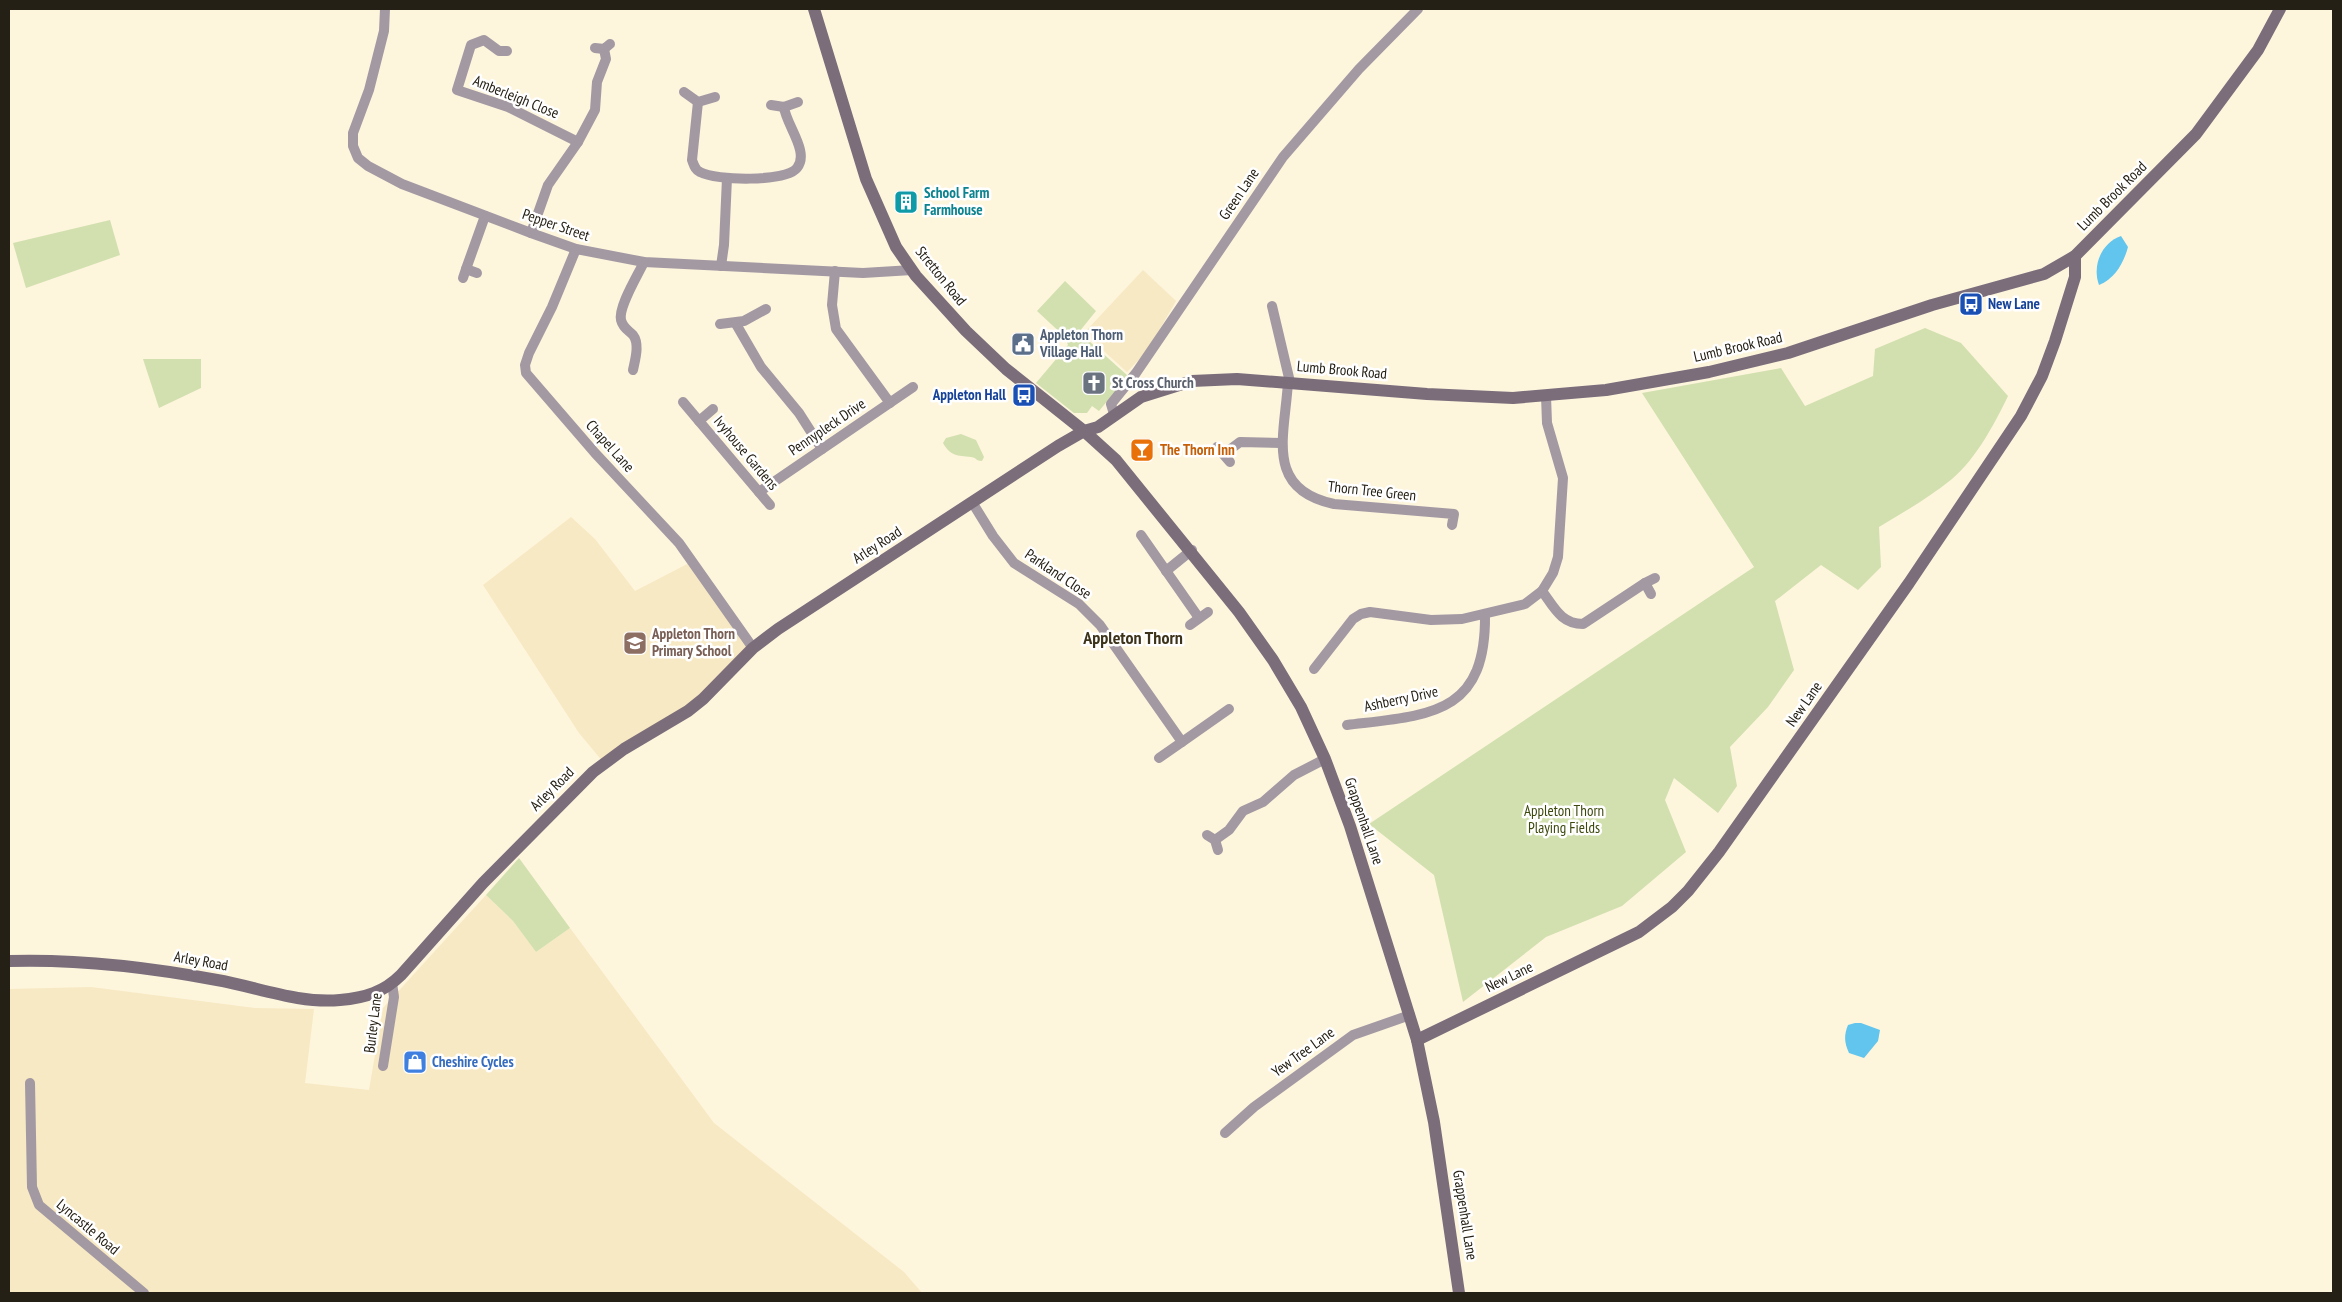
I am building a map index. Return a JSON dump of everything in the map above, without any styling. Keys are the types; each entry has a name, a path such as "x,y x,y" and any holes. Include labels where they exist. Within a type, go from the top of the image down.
{"street":[{"name":"Pepper Street","path":"385,9 384,30 369,90 353,133 353,146 358,158 368,166 402,184 576,249 644,262 864,273 912,270"},
{"name":"Stretton Road","path":"814,9 866,179 896,247 912,270 966,331 1006,369 1084,431"},
{"name":"Green Lane","path":"1114,414 1111,404 1136,373 1282,157 1359,69 1418,9"},
{"name":"Lumb Brook Road","path":"1084,431 1098,427 1114,414 1141,397 1192,381 1237,379 1427,394 1513,398 1546,396 1652,382 1709,372 1788,353 1932,305 2044,274 2075,256 2196,134 2258,50 2280,9"},
{"name":"Amberleigh Close","path":"507,51 499,51 484,40 472,40 457,90 508,107 578,142"},
{"path":"531,233 548,185 578,142 595,110 597,82 606,59 603,47"},
{"path":"684,92 698,102"},
{"path":"698,102 715,97"},
{"path":"698,102 692,160 694,168 700,172 727,178 779,178 791,174 798,167 800,151 785,116 784,107"},
{"path":"771,105 784,107 798,102"},
{"path":"721,266 724,245 727,178"},
{"path":"477,274 464,274 485,216"},
{"name":"Chapel Lane","path":"576,249 552,307 529,353 525,365 526,373 595,453 679,544 753,648"},
{"name":"New Lane","path":"1417,1040 1639,932 1672,907 1700,877 1909,583 2021,416 2042,376 2055,341 2075,277 2075,256"},
{"path":"633,370 637,344 634,337 624,328 620,319 621,309 644,262"},
{"path":"835,271 832,305 836,329 890,403"},
{"name":"Thorn Tree Green","path":"1272,306 1289,382 1282,443 1283,463 1290,478 1302,491 1318,500 1334,504 1454,514 1452,526"},
{"path":"720,324 736,324 766,309"},
{"path":"736,324 761,368 799,413 822,449"},
{"name":"Pennypleck Drive","path":"758,492 913,388"},
{"path":"1314,669 1353,619 1360,614 1370,612 1431,620 1462,619 1525,604 1542,591 1553,573 1558,557 1563,478 1547,422 1546,396"},
{"name":"Ivyhouse Gardens","path":"682,402 770,505"},
{"name":"Ivyhouse Gardens","path":"699,421 713,409"},
{"name":"Arley Road","path":"9,961 68,962 138,968 217,980 311,1000 353,999 376,993 392,983 483,883 593,772 624,749 688,711 703,699 753,648 778,629 1084,431"},
{"name":"Grappenhall Lane","path":"1084,431 1116,460 1192,550 1244,618 1278,667 1301,707 1325,759 1353,835 1417,1040 1438,1149 1459,1293"},
{"path":"1224,454 1240,442 1282,443"},
{"name":"Parkland Close","path":"972,502 993,536 1014,562 1079,604 1100,625 1182,742"},
{"path":"1141,536 1166,571 1194,622 1208,612"},
{"path":"1166,571 1192,550"},
{"path":"1542,591 1563,619 1572,624 1582,624 1655,578"},
{"path":"1645,583 1651,594"},
{"name":"Ashberry Drive","path":"1345,725 1385,720 1444,707 1458,698 1472,682 1480,663 1485,637 1485,615"},
{"path":"1159,758 1230,709"},
{"path":"1213,842 1229,830 1243,811 1263,802 1294,775 1325,759"},
{"name":"Burley Lane","path":"383,1066 394,997 392,983"},
{"name":"Yew Tree Lane","path":"1225,1133 1254,1107 1353,1035 1410,1015"},
{"name":"Lyncastle Road","path":"30,1083 32,1187 39,1205 144,1293"}],"shaded area":[{"path":"1143,270 1176,301 1147,351 1127,372 1084,333"},
{"name":"Appleton Thorn Primary School","path":"571,517 595,539 635,591 693,561 753,648 703,699 604,763 579,733 483,585"},
{"path":"486,895 513,921 536,952 570,928 714,1123 904,1272 922,1293 9,1293 9,989 91,987 255,1008 314,1009 305,1083 369,1090 383,1008"}],"green space":[{"path":"110,220 120,255 26,288 13,243"},
{"path":"1065,281 1096,311 1079,332 1128,376 1099,411 1092,406 1087,413 1074,413 1036,383 1068,345 1065,337 1037,311"},
{"name":"Appleton Thorn Playing Fields","path":"1925,328 1961,343 2008,396 1977,451 1961,471 1944,486 1879,527 1881,567 1858,590 1821,565 1775,601 1794,670 1768,707 1730,747 1737,786 1718,813 1674,778 1665,800 1686,852 1622,906 1546,937 1463,1002 1434,875 1369,824 1754,567 1642,393 1781,368 1805,406 1873,376 1875,349"},
{"path":"143,359 201,359 201,388 159,408"},
{"path":"961,434 976,440 984,457 982,461 978,461 973,457 952,453 946,448 943,443 946,438"},
{"path":"519,858 570,928 536,952 513,921 486,895"}],"water":[{"path":"2121,236 2128,247 2124,258 2110,279 2099,285 2097,270 2100,256 2108,244"},
{"path":"1861,1023 1880,1030 1878,1041 1864,1058 1849,1053 1845,1042 1848,1025"}],"place":[{"name":"School Farm Farmhouse","path":"906,202"},
{"name":"New Lane","path":"1971,304"},
{"name":"Appleton Thorn Village Hall","path":"1023,344"},
{"name":"St Cross Church","path":"1094,383"},
{"name":"Appleton Hall","path":"1024,395"},
{"name":"The Thorn Inn","path":"1142,450"},
{"name":"Appleton Thorn Primary School","path":"635,643"},
{"name":"Cheshire Cycles","path":"415,1062"}],"district":[{"name":"Appleton Thorn","path":"1133,638"}]}
